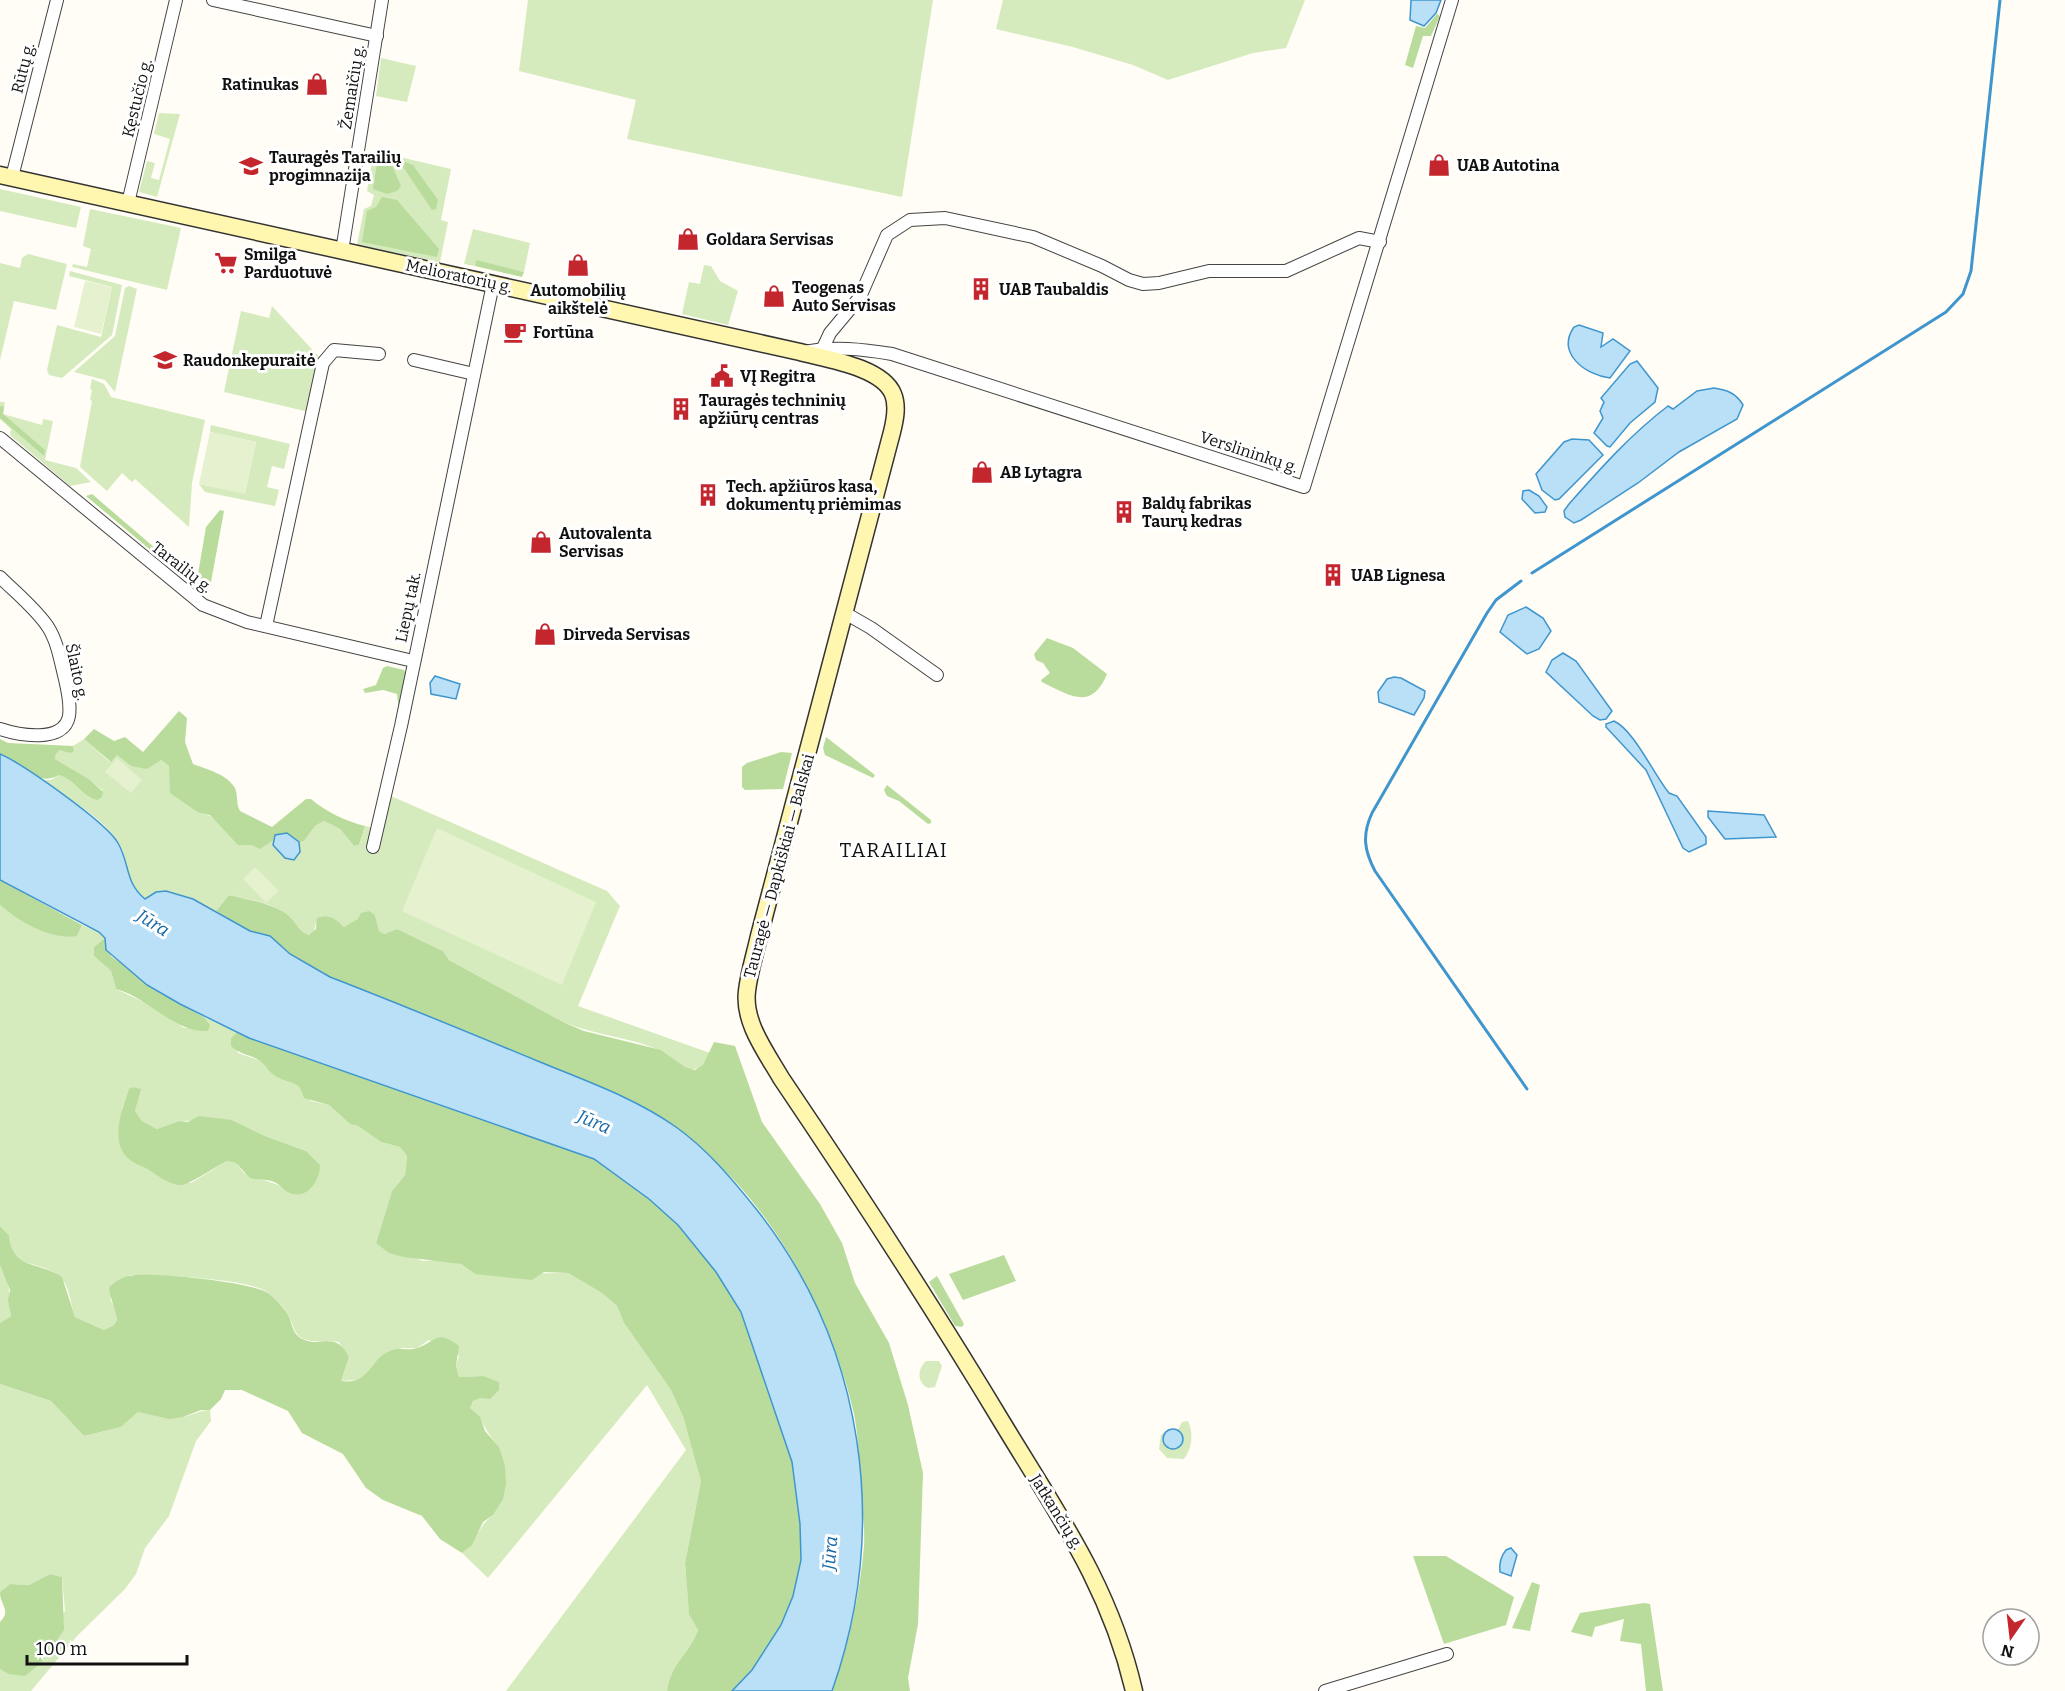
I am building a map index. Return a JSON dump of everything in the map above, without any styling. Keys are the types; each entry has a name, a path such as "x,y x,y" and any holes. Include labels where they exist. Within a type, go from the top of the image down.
{"main road":[{"name":"Melioratorių g.","path":"6,176 800,352 876,376 892,393 896,409"},
{"name":"Tauragė — Dapkiškiai — Balskai","path":"896,409 892,432 746,992 754,1032 781,1078 954,1346"},
{"name":"Jatkančių g.","path":"954,1346 1085,1557 1121,1640 1134,1691"}],"street":[{"name":"Rūtų g.","path":"6,176 57,0"},
{"name":"Kęstučio g.","path":"128,203 176,0"},
{"path":"213,0 377,36"},
{"name":"Žemaičių g.","path":"342,251 382,0"},
{"name":"Verslininkų g.","path":"800,352 823,348 865,350 935,366 1304,487 1452,0"},
{"path":"823,348 830,333 860,297 887,235 910,220 945,218 1033,237 1129,280 1143,284 1159,283 1209,272 1286,271 1359,238 1380,242"},
{"name":"Liepų tak.","path":"373,847 492,284"},
{"path":"266,626 322,363 334,350 379,354"},
{"path":"414,360 474,374"},
{"name":"Tarailių g.","path":"0,438 188,595 220,614 413,661"},
{"name":"Šlaito g.","path":"0,577 29,604 49,628 59,654 69,706 69,718 64,726 55,732 27,735 0,729"},
{"path":"845,613 871,628 937,675"},
{"path":"1325,1691 1447,1654"}],"green space":[{"path":"528,0 933,0 902,197 627,139 636,100 519,71"},
{"path":"1003,0 1305,0 1286,48 1253,53 1168,80 1133,65 1073,47 996,29"},
{"path":"1437,14 1440,16 1431,36 1423,36 1413,68 1405,65 1416,26 1425,28"},
{"path":"381,58 416,66 407,102 376,96"},
{"path":"159,113 180,114 157,197 139,192 147,161 155,163 151,178 159,180 170,139 154,134"},
{"path":"374,151 451,169 441,220 448,222 440,262 357,245 364,209 371,206 374,195 367,191"},
{"path":"378,157 389,159 401,186 397,191 387,194 373,189"},
{"path":"405,162 413,165 438,200 436,209 432,210 403,167"},
{"path":"0,189 81,207 76,228 0,211"},
{"path":"382,197 397,200 439,249 437,257 362,242 367,211 376,207"},
{"path":"90,209 181,228 167,290 72,267 73,264 87,267 91,249 83,246"},
{"path":"473,229 530,243 524,272 476,261 475,266 464,264"},
{"path":"28,254 67,264 56,310 14,301 0,360 0,263 20,268 22,258"},
{"path":"476,260 524,272 522,277 475,266"},
{"path":"704,265 711,266 720,281 738,291 728,325 682,314 689,282 700,284"},
{"path":"70,271 122,285 112,335 62,378 49,375 47,370 57,325 101,337 112,287 69,276"},
{"path":"85,281 112,287 101,334 74,327"},
{"path":"129,286 137,289 115,392 105,380 74,372 115,336 125,288"},
{"path":"272,306 321,359 309,412 224,392 241,311 269,318"},
{"path":"92,379 104,384 111,397 205,420 192,483 189,527 135,479 132,482 122,473 107,491 80,467 92,401 90,400 92,390 90,389"},
{"path":"0,402 5,402 3,414 42,425 43,419 53,421 45,460 76,468 91,482 70,486 10,435 11,429 0,419"},
{"path":"0,406 4,407 3,414 45,450 44,456 0,418"},
{"path":"211,425 290,444 284,469 272,466 267,487 279,490 275,506 205,492 199,484 245,493 256,442 210,432"},
{"path":"210,432 256,442 245,494 199,484"},
{"path":"92,494 162,554 159,557 86,496"},
{"path":"220,510 224,511 211,582 206,589 202,589 175,572 178,568 197,580 206,527"},
{"path":"1047,638 1073,648 1107,674 1095,693 1088,696 1072,696 1042,682 1041,680 1050,673 1043,663 1036,660 1034,654"},
{"path":"387,666 404,670 406,674 399,711 397,694 383,690 365,693 363,689 376,685 383,668"},
{"path":"179,711 187,718 185,742 193,764 216,773 231,783 236,791 240,811 272,827 306,799 311,799 336,815 365,826 359,845 354,846 340,829 324,821 315,826 304,841 299,842 296,839 275,835 272,841 260,849 252,845 238,845 210,815 199,813 170,793 169,766 161,760 147,769 131,766 117,755 111,762 84,739 94,729 114,741 125,737 143,752"},
{"path":"826,737 875,775 873,778 825,755 823,748"},
{"path":"0,739 8,743 73,746 74,751 70,753 60,750 55,759 89,779 103,792 102,797 97,800 92,798 59,775 43,778 28,773 0,754"},
{"path":"84,739 110,762 117,755 131,766 161,760 169,766 198,813 215,819 226,832 275,835 304,841 315,826 324,821 340,829 354,846 359,845 365,826 383,830 391,796 607,891 620,906 578,1006 710,1053 708,1058 701,1067 690,1069 663,1052 648,1046 565,1023 449,960 443,951 397,929 384,934 379,931 375,915 344,927 335,919 316,924 313,934 308,934 301,931 282,911 268,904 244,898 229,895 216,911 190,898 172,893 154,894 145,899 134,886 122,850 111,833 93,815 41,780 51,780 59,775 66,777 80,789 103,791 89,779 55,759 60,750 74,751 73,746"},
{"path":"781,752 792,753 783,789 745,790 742,787 742,767 747,763"},
{"path":"117,758 142,780 131,793 105,772"},
{"path":"887,785 931,820 931,823 928,824 899,801 887,796 884,790"},
{"path":"437,828 596,902 562,985 402,911"},
{"path":"255,867 279,891 266,903 243,879"},
{"path":"0,880 82,925 77,936 67,937 46,932 8,911 0,905"},
{"path":"229,895 276,908 289,916 300,930 309,935 316,929 317,918 325,916 332,918 344,927 358,919 361,913 369,911 375,915 379,931 384,934 397,929 443,951 449,960 565,1023 584,1031 661,1050 685,1067 695,1070 703,1065 714,1042 735,1046 762,1122 820,1204 842,1243 855,1283 889,1343 908,1405 923,1473 918,1624 908,1678 910,1691 832,1691 853,1619 864,1545 859,1452 854,1414 833,1344 801,1274 759,1210 735,1181 687,1138 611,1091 330,977 290,954 270,936 250,931 216,911"},
{"path":"0,905 17,917 36,925 77,936 82,925 99,932 105,938 94,947 94,956 111,971 116,989 150,1005 184,1028 210,1025 204,1017 237,1032 231,1038 238,1053 261,1061 277,1077 294,1080 311,1101 329,1105 350,1124 358,1126 381,1142 400,1147 407,1156 405,1175 392,1191 376,1243 423,1261 443,1260 461,1264 475,1274 568,1273 602,1293 617,1306 624,1323 671,1390 684,1419 701,1481 685,1563 689,1613 698,1630 672,1673 667,1691 506,1691 686,1450 647,1385 488,1578 462,1553 493,1515 499,1447 470,1408 473,1401 481,1398 483,1376 459,1377 456,1366 459,1356 429,1340 417,1348 402,1348 374,1364 368,1374 357,1380 341,1381 349,1357 339,1342 303,1339 295,1331 285,1310 267,1292 241,1283 222,1280 130,1275 110,1299 116,1310 117,1320 114,1325 104,1330 75,1317 64,1282 47,1269 22,1261 16,1256 11,1247 9,1235 0,1226","holes":["133,1087 140,1089 135,1111 142,1121 157,1129 179,1121 232,1120 265,1136 306,1151 281,1186 244,1173 236,1163 227,1161 191,1183 131,1161 122,1109 129,1090"]},
{"path":"105,938 106,950 112,957 180,1004 204,1017 210,1025 208,1031 196,1030 172,1021 139,999 116,989 111,971 94,956 94,947"},
{"path":"237,1032 594,1159 649,1199 678,1225 716,1272 741,1312 773,1402 792,1462 800,1524 801,1560 793,1596 781,1625 752,1670 732,1691 667,1691 672,1673 698,1630 689,1614 685,1563 701,1481 684,1419 671,1390 624,1323 617,1306 602,1293 568,1273 544,1272 532,1280 475,1274 461,1264 389,1253 376,1243 392,1191 405,1175 407,1156 400,1147 381,1142 358,1126 350,1124 329,1105 304,1098 297,1085 275,1076 260,1061 234,1049 231,1046 231,1038"},
{"path":"133,1087 141,1089 135,1111 142,1121 157,1129 179,1121 188,1122 199,1116 232,1120 265,1136 306,1151 320,1165 318,1177 312,1187 302,1194 290,1193 274,1182 250,1178 236,1163 227,1161 186,1184 178,1185 165,1180 131,1161 123,1152 120,1144 118,1135 121,1116 129,1089"},
{"path":"0,1226 9,1235 15,1254 21,1259 62,1277 75,1317 104,1330 114,1325 117,1320 109,1287 129,1276 156,1275 222,1281 268,1293 287,1313 294,1332 299,1337 307,1341 332,1342 343,1348 349,1357 341,1381 358,1379 383,1355 393,1350 417,1348 441,1337 451,1341 459,1346 456,1366 459,1377 483,1376 499,1382 499,1390 490,1399 481,1398 473,1401 470,1408 480,1417 485,1431 499,1447 505,1466 506,1484 503,1499 493,1515 483,1522 472,1545 462,1553 440,1539 422,1516 383,1500 366,1488 343,1454 302,1433 288,1411 242,1390 225,1390 221,1399 210,1410 201,1410 170,1419 138,1412 121,1427 84,1436 51,1401 0,1384 0,1323 11,1316 8,1300 10,1290 0,1265"},
{"path":"1004,1255 1016,1281 963,1300 949,1274"},
{"path":"0,1265 8,1282 11,1316 0,1323"},
{"path":"937,1276 964,1324 962,1327 955,1326 929,1282"},
{"path":"926,1361 939,1361 942,1366 935,1387 924,1386 920,1379 921,1368"},
{"path":"0,1384 51,1401 84,1436 121,1427 138,1412 176,1417 210,1410 211,1421 196,1441 169,1516 145,1548 136,1574 125,1589 77,1636 31,1691 0,1691 0,1669 8,1674 65,1611 62,1577 50,1574 29,1585 10,1584 0,1592"},
{"path":"1188,1421 1191,1436 1187,1455 1184,1459 1167,1458 1159,1449 1161,1435 1166,1430 1164,1444 1180,1432 1178,1430 1182,1422"},
{"path":"1413,1556 1446,1556 1514,1597 1506,1625 1444,1644"},
{"path":"50,1574 62,1577 64,1630 41,1663 25,1676 8,1674 0,1669 0,1622 5,1611 0,1592 10,1584 29,1585"},
{"path":"1532,1582 1540,1585 1530,1631 1512,1628"},
{"path":"1650,1604 1663,1691 1646,1691 1641,1644 1620,1641 1624,1619 1595,1627 1592,1637 1571,1632 1580,1613"}],"water":[{"path":"1411,0 1441,0 1436,13 1424,26 1410,20"},
{"path":"1579,325 1603,333 1601,347 1613,339 1630,351 1610,378 1591,372 1576,361 1571,354 1569,337 1574,327"},
{"path":"1637,361 1658,388 1655,402 1630,423 1610,447 1607,446 1594,433 1603,418 1600,411 1604,402 1601,398 1630,364"},
{"path":"1714,388 1731,393 1743,405 1737,419 1679,452 1638,483 1581,520 1574,523 1565,517 1564,511 1569,504 1641,428 1668,406 1673,409 1697,391"},
{"path":"1572,439 1589,440 1603,455 1559,499 1555,500 1542,490 1536,474 1564,442"},
{"path":"1529,490 1539,496 1547,507 1545,512 1535,513 1522,499 1523,491"},
{"path":"1526,607 1543,618 1551,631 1539,649 1527,654 1500,632 1508,615"},
{"path":"1563,653 1576,661 1612,711 1606,719 1600,720 1593,716 1546,672 1552,660"},
{"path":"435,676 460,684 456,699 431,694 430,683"},
{"path":"1401,678 1425,691 1424,698 1414,715 1379,702 1378,692 1387,679"},
{"path":"1614,721 1636,743 1669,793 1677,796 1706,837 1706,844 1689,852 1683,848 1646,770 1606,727 1606,724"},
{"name":"Jūra","path":"0,754 63,794 110,834 122,851 134,886 145,899 156,892 166,891 193,899 250,931 270,936 290,954 330,977 592,1083 644,1107 676,1127 709,1155 729,1176 757,1210 794,1263 822,1320 843,1379 857,1440 862,1503 860,1566 850,1629 832,1691 732,1691 752,1670 781,1625 793,1596 801,1560 800,1524 792,1462 741,1312 716,1272 678,1225 649,1199 594,1159 249,1038 147,985 106,950 105,938 99,932 0,880"},
{"path":"1708,811 1764,815 1776,837 1725,839 1708,817"},
{"path":"287,833 299,842 300,852 294,860 285,858 273,845 275,835"},
{"path":"1173,1429 1180,1432 1183,1439 1180,1446 1173,1449 1166,1446 1163,1439 1166,1432"},
{"path":"1511,1548 1517,1555 1511,1576 1500,1572 1500,1569 1503,1555"}],"waterway":[{"path":"1532,573 1946,312 1963,294 1971,271 2000,0"},
{"path":"1521,581 1496,600 1487,613 1372,813 1367,828 1366,842 1368,856 1375,871 1527,1089"}],"place":[{"name":"Ratinukas","path":"317,84"},
{"name":"UAB Autotina","path":"1439,165"},
{"name":"Tauragės Tarailių progimnazija","path":"251,166"},
{"name":"Goldara Servisas","path":"688,239"},
{"name":"Smilga Parduotuvė","path":"226,263"},
{"name":"Automobilių aikštelė","path":"578,265"},
{"name":"UAB Taubaldis","path":"981,289"},
{"name":"Teogenas Auto Servisas","path":"774,296"},
{"name":"Fortūna","path":"515,332"},
{"name":"Raudonkepuraitė","path":"165,360"},
{"name":"VĮ Regitra","path":"722,376"},
{"name":"Tauragės techninių apžiūrų centras","path":"681,409"},
{"name":"AB Lytagra","path":"982,472"},
{"name":"Tech. apžiūros kasa, dokumentų priėmimas","path":"708,495"},
{"name":"Baldų fabrikas Taurų kedras","path":"1124,512"},
{"name":"Autovalenta Servisas","path":"541,542"},
{"name":"UAB Lignesa","path":"1333,575"},
{"name":"Dirveda Servisas","path":"545,634"}],"district":[{"name":"TARAILIAI","path":"894,850"}]}
